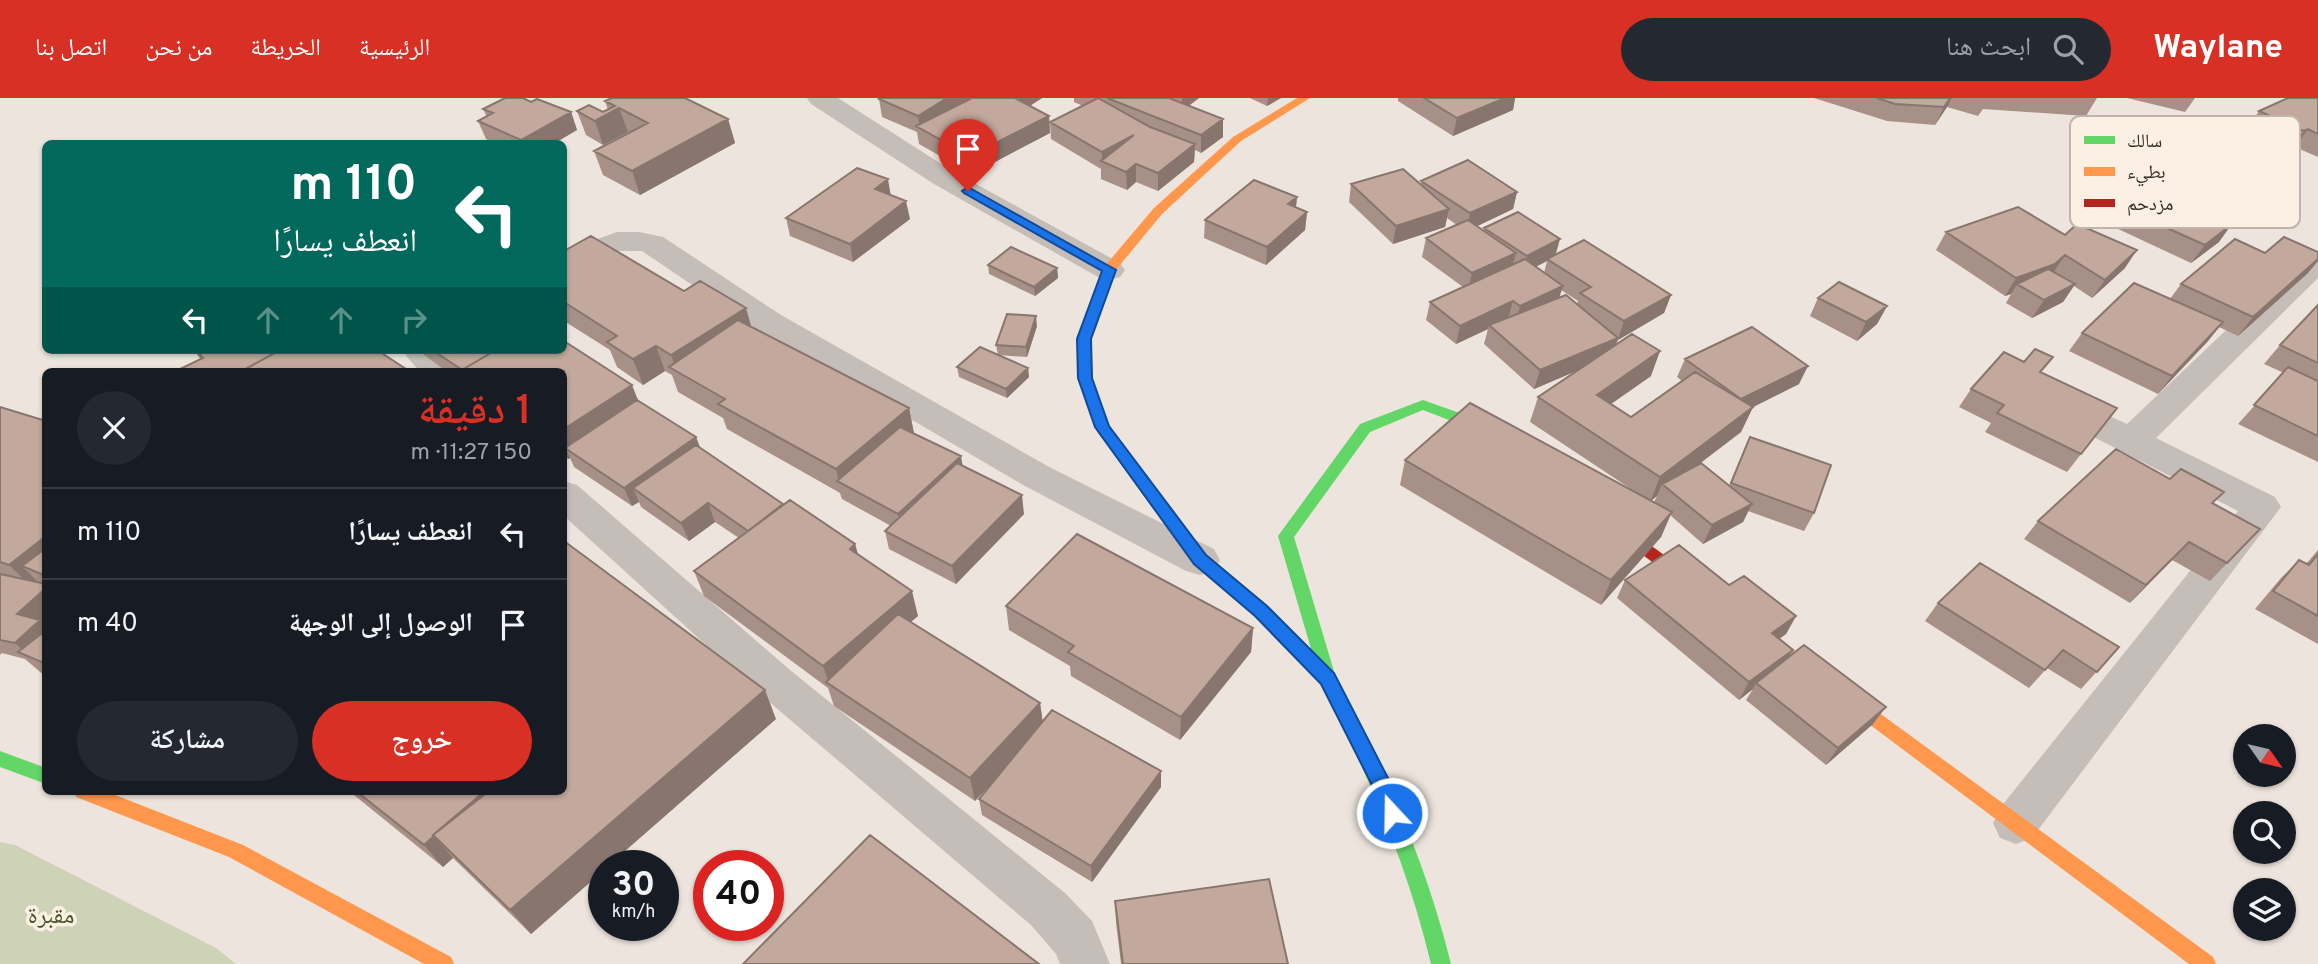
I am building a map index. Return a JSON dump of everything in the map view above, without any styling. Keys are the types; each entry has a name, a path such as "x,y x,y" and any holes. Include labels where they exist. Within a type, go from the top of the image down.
{"street":[{"path":"820,98 944,178 1109,270"},
{"path":"1200,560 1102,427 1085,378 1084,339 1109,270 1158,211 1237,139 1305,98"},
{"path":"567,261 616,240 633,239 652,244 781,329 1038,477 1200,560 1261,611 1327,678"},
{"path":"2131,442 2311,267 2279,257"},
{"path":"422,354 435,368"},
{"path":"2016,823 2262,508 2033,392"},
{"path":"1441,964 1435,937 1383,788 1327,678 1286,536 1365,428 1423,405 1480,426 1514,451"},
{"path":"567,498 775,682 1048,909 1074,938 1085,964"},
{"path":"1592,509 1715,600"},
{"path":"1737,616 2206,964"},
{"path":"0,759 42,775"},
{"path":"93,795 236,851 444,964"}],"green space":[{"name":"مقبرة","path":"0,842 15,845 216,948 236,964 0,964"}],"building":[{"path":"505,98 523,98 531,102 537,99 571,112 521,140 478,121 493,113 483,109"},
{"path":"612,98 685,98 728,119 632,171 594,151 648,123 619,108 595,121 577,111 589,105 603,112 615,106 605,101"},
{"path":"947,98 918,116 879,99"},
{"path":"972,98 1015,98 1049,116 970,156 916,126"},
{"path":"1098,98 1150,127 1195,144 1158,173 1136,164 1126,172 1101,161 1134,135 1102,152 1050,122"},
{"path":"1107,98 1169,98 1223,119 1201,135"},
{"path":"1424,98 1505,98 1457,118"},
{"path":"1877,98 1950,98 1944,107 1895,104"},
{"path":"2288,98 2318,98 2318,134 2308,129 2300,129 2300,116 2270,116 2259,111"},
{"path":"1468,160 1517,192 1470,213 1421,181"},
{"path":"857,168 888,179 875,189 906,201 850,244 786,218"},
{"path":"1403,169 1449,209 1396,226 1351,184"},
{"path":"1254,180 1297,197 1288,204 1307,212 1267,247 1205,220"},
{"path":"2018,207 2065,235 2073,228 2086,228 2137,250 2105,280 2065,255 2055,264 2016,278 1946,232"},
{"path":"1518,212 1560,239 1527,256 1484,228"},
{"path":"1468,220 1516,253 1472,273 1426,238"},
{"path":"2167,228 2227,228 2205,245"},
{"path":"591,236 684,291 700,281 746,308 671,355 656,346 633,359 607,342 617,336 567,304 567,249"},
{"path":"2284,237 2318,252 2318,259 2253,317 2181,284 2235,239 2265,253"},
{"path":"1584,240 1671,295 1624,321 1580,293 1591,287 1547,259"},
{"path":"1011,247 1057,268 1034,287 988,265"},
{"path":"1525,259 1563,286 1520,306 1513,301 1460,326 1430,302"},
{"path":"2048,269 2075,284 2044,300 2017,284"},
{"path":"1839,282 1887,306 1866,322 1818,298"},
{"path":"2134,283 2223,322 2172,376 2082,333"},
{"path":"1566,295 1618,338 1540,370 1489,325"},
{"path":"2318,305 2318,363 2280,345"},
{"path":"1007,314 1036,316 1026,347 996,345"},
{"path":"738,320 909,408 836,469 718,404 725,399 669,367"},
{"path":"1752,327 1808,366 1741,399 1685,359"},
{"path":"1632,334 1660,351 1597,395 1631,417 1695,372 1753,407 1660,477 1538,397"},
{"path":"567,343 632,385 567,427 567,368 465,368 489,354 567,354"},
{"path":"980,347 1028,368 1006,389 957,367"},
{"path":"2035,349 2053,357 2040,372 2117,408 2081,454 1997,413 2004,405 1971,389 2004,352 2024,362"},
{"path":"199,354 273,354 247,368 182,368 203,358"},
{"path":"273,354 383,354 404,368 247,368"},
{"path":"438,354 489,354 465,368 459,368"},
{"path":"2288,367 2318,381 2318,436 2254,405"},
{"path":"637,400 696,437 624,488 567,449 567,447"},
{"path":"1470,403 1672,512 1611,580 1405,460"},
{"path":"0,407 42,420 42,539 9,565 0,562"},
{"path":"900,427 961,456 898,514 837,481"},
{"path":"1750,437 1831,465 1814,513 1731,483"},
{"path":"696,445 783,504 748,531 708,503 681,523 633,488"},
{"path":"2116,449 2170,479 2181,469 2224,492 2212,503 2260,529 2227,563 2189,542 2146,585 2038,521"},
{"path":"957,463 1022,495 952,566 885,531"},
{"path":"1701,463 1752,504 1712,525 1662,484"},
{"path":"790,500 855,544 850,549 912,591 823,666 694,571"},
{"path":"1077,534 1253,628 1181,717 1068,652 1074,646 1006,606"},
{"path":"567,543 765,690 510,910 433,835 484,795 567,795"},
{"path":"1679,545 1729,585 1744,576 1796,616 1772,633 1793,650 1749,682 1625,580"},
{"path":"42,551 42,574 22,566"},
{"path":"2318,554 2318,616 2273,591 2299,560 2309,565"},
{"path":"1980,563 2119,647 2097,672 2063,650 2045,670 1938,603"},
{"path":"0,574 42,583 42,592 17,614 40,620 15,643 0,640"},
{"path":"898,614 1040,703 970,778 826,682"},
{"path":"42,633 42,662 18,652"},
{"path":"1804,645 1886,707 1838,748 1756,683"},
{"path":"1052,710 1161,771 1091,866 979,799"},
{"path":"361,795 480,795 424,845"},
{"path":"870,835 1039,964 743,964 766,941 784,941 784,922"},
{"path":"1269,879 1288,964 1123,964 1115,901"}],"traffic: fast":[{"path":"1327,678 1286,536 1365,428 1423,405 1480,426 1499,440"},
{"path":"1351,725 1404,842 1425,903 1441,964"},
{"path":"0,759 42,775"}],"traffic: slow":[{"path":"1086,381 1084,339 1109,270 1158,211 1237,139 1305,98"},
{"path":"1747,623 2206,964"},
{"path":"93,795 236,851 444,964"}],"traffic: jam":[{"path":"1086,381 1102,427 1200,560 1261,611 1327,678 1351,725"},
{"path":"1606,519 1701,590"}],"route":[{"path":"968,191 1109,270 1084,339 1085,378 1102,427 1200,560 1261,611 1327,678 1383,788 1392,813"}]}
